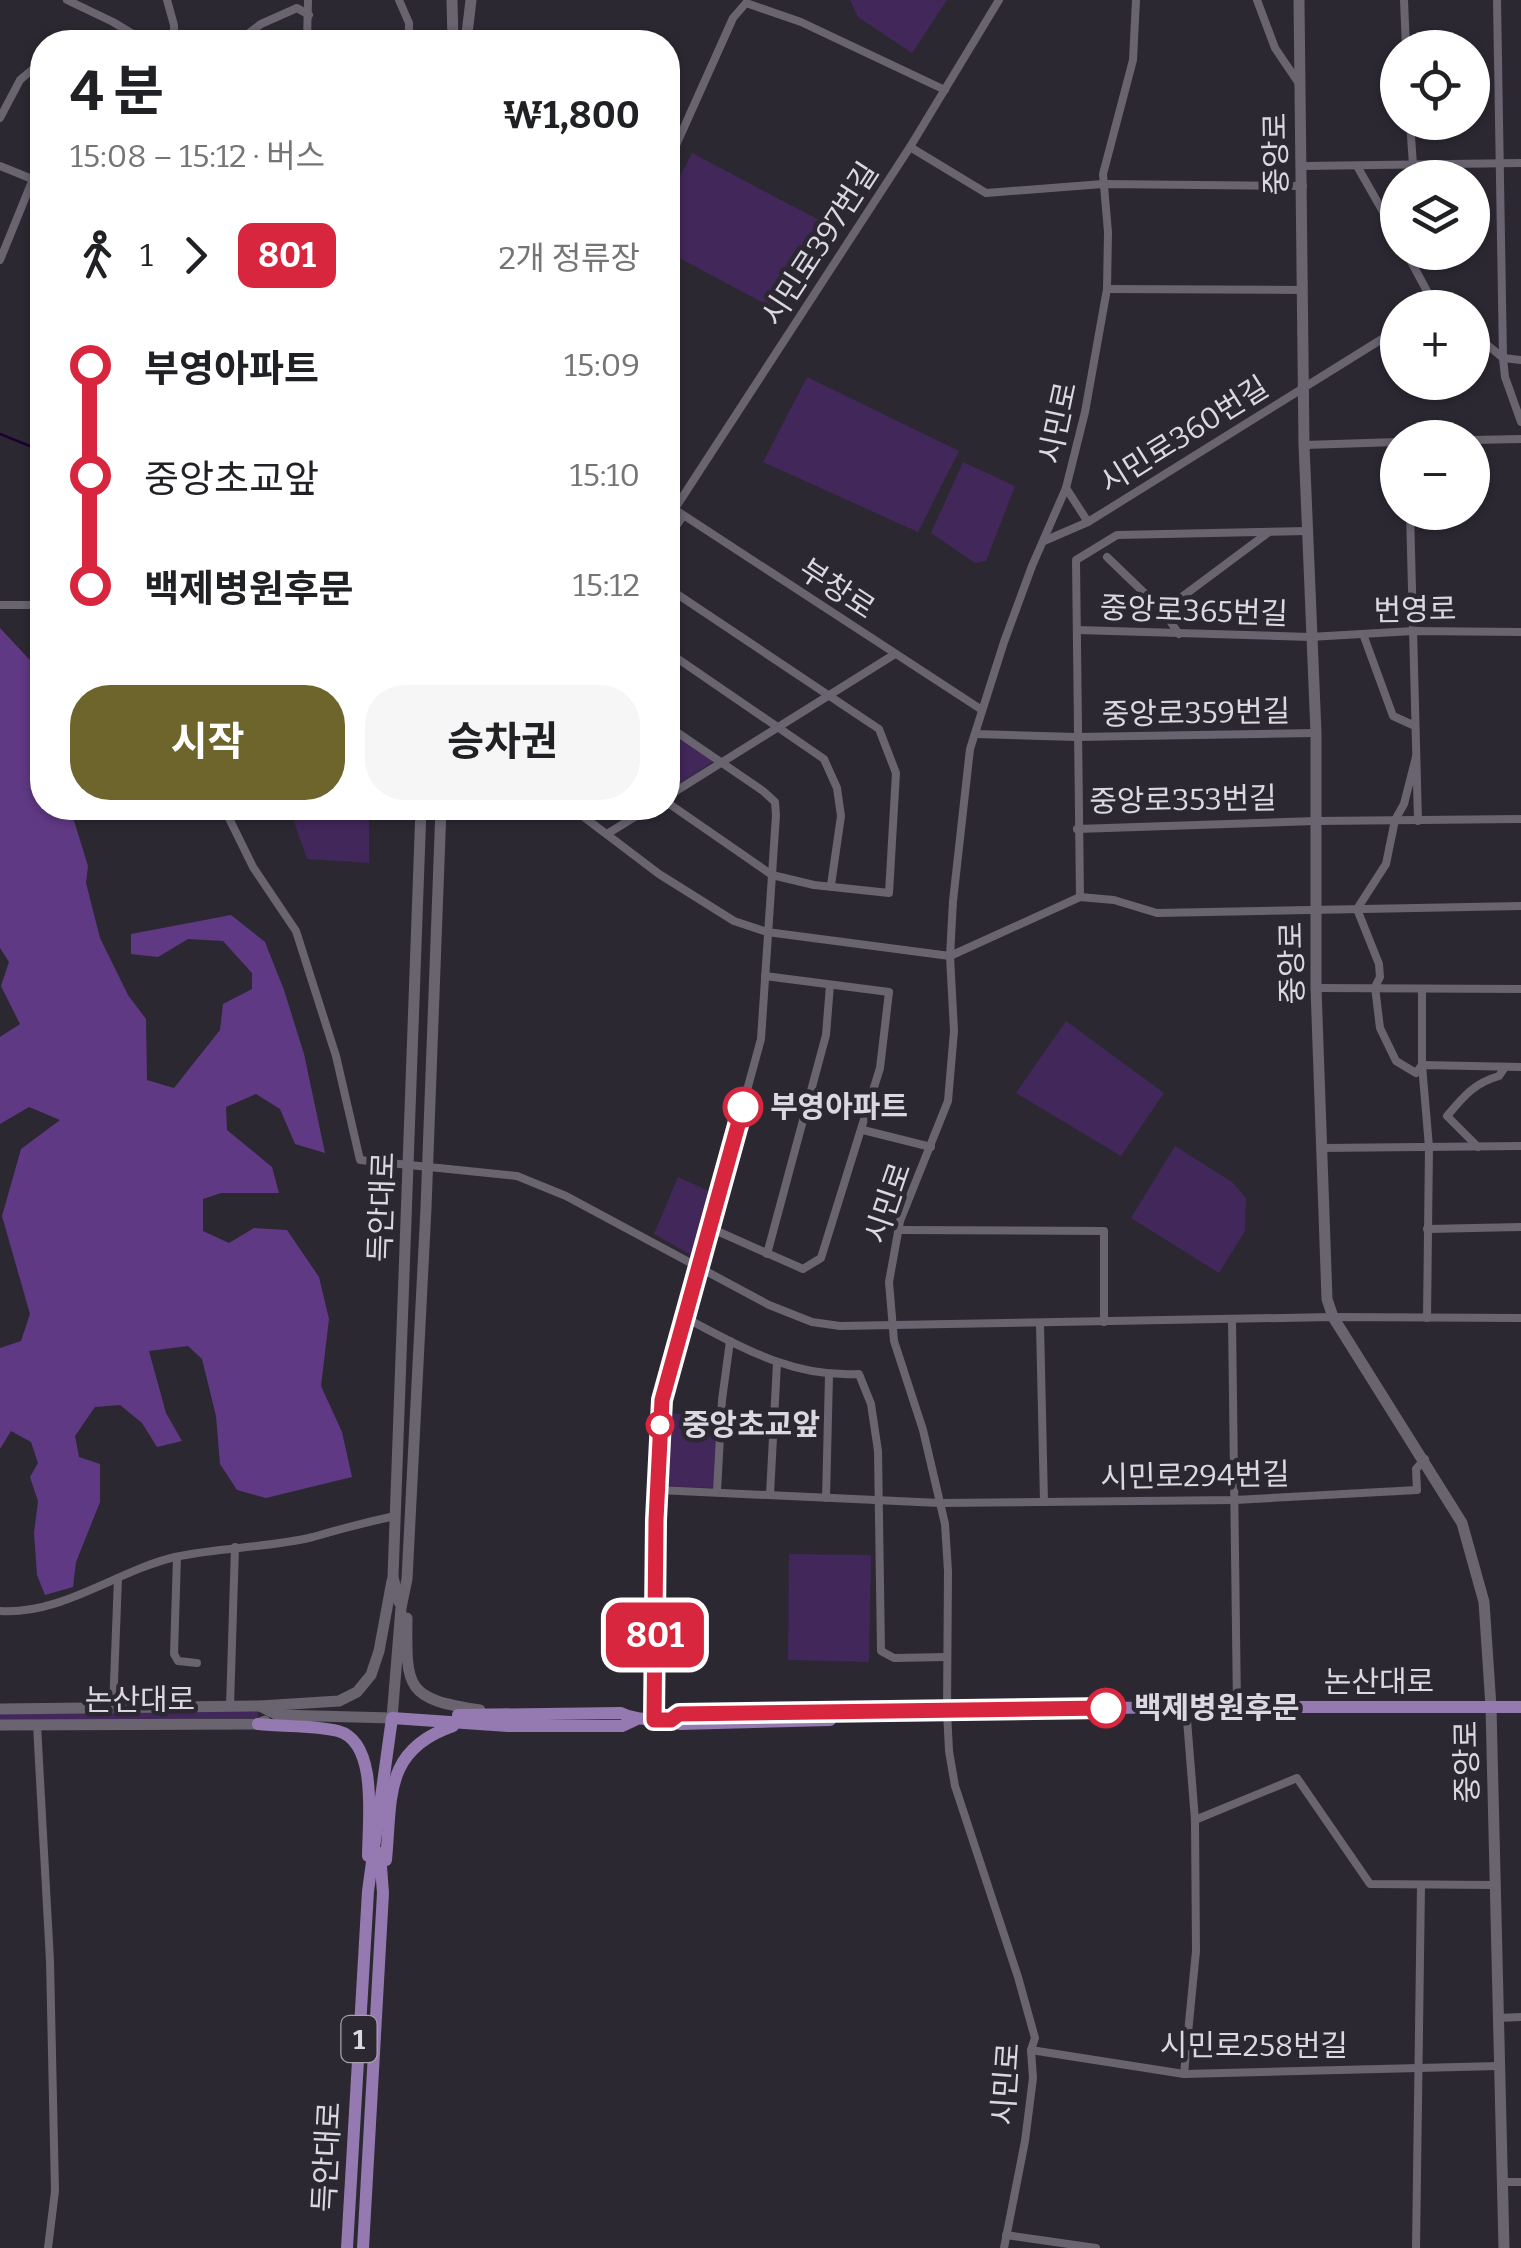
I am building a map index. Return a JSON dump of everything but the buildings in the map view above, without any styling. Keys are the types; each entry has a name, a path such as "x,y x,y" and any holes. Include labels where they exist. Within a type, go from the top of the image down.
{"main road":[{"name":"논산대로","path":"426,1719 508,1714 621,1714 634,1720 671,1720 679,1714 1521,1707"},
{"name":"논산대로","path":"392,1718 460,1724 622,1726 634,1720"},
{"name":"득안대로","path":"363,2248 379,1831 392,1718"},
{"path":"258,1724 340,1732 358,1745 368,1777 376,1892"},
{"name":"1","path":"376,1892 394,1778 402,1760 418,1742 460,1724"},
{"name":"득안대로","path":"347,2248 376,1892"}],"street":[{"path":"68,0 126,30"},
{"path":"167,0 174,30"},
{"path":"307,30 308,0"},
{"path":"399,0 409,30"},
{"path":"453,0 453,30"},
{"path":"467,30 468,0"},
{"name":"시민로397번길","path":"680,502 910,147 999,0"},
{"name":"시민로","path":"1004,2248 1025,2142 1035,2038 955,1786 948,1751 948,1571 940,1503 892,1327 888,1282 898,1230 948,1101 954,1031 950,956 966,784 975,734 1032,566 1066,488 1084,412 1107,289 1108,232 1103,184 1107,154 1134,60 1136,0"},
{"path":"1257,0 1275,48 1300,85"},
{"name":"중앙로","path":"1299,0 1304,445 1316,733 1316,988 1325,1279 1333,1317 1462,1523 1476,1562 1484,1602 1491,1707 1504,2248"},
{"path":"1404,0 1405,30"},
{"path":"1497,0 1503,358 1505,377 1521,422"},
{"path":"680,137 734,18 746,1 945,90"},
{"path":"253,30 297,8 308,15"},
{"path":"0,118 20,80 30,71"},
{"path":"910,147 986,193 1103,184 1303,186"},
{"path":"1490,163 1521,163"},
{"path":"0,166 30,178"},
{"path":"1303,166 1380,166"},
{"path":"1357,166 1380,206"},
{"path":"0,260 30,184"},
{"path":"1107,289 1301,290"},
{"name":"시민로360번길","path":"1044,541 1088,522 1380,339"},
{"path":"1490,347 1503,358 1521,360"},
{"path":"1490,440 1521,439"},
{"path":"1304,445 1380,443"},
{"path":"1066,488 1088,522"},
{"name":"부창로","path":"680,513 982,710"},
{"path":"1410,530 1418,821"},
{"path":"1162,612 1270,532 1308,532"},
{"name":"중앙로359번길","path":"1076,737 1076,560 1117,534 1270,532"},
{"path":"1107,557 1179,634"},
{"path":"680,596 879,729 896,772 889,893 814,885 772,875 680,809"},
{"path":"0,605 30,605"},
{"name":"중앙로365번길","path":"1077,630 1310,637"},
{"name":"번영로","path":"1310,637 1413,631 1521,632"},
{"path":"1363,634 1393,716 1415,726"},
{"path":"680,792 896,654"},
{"path":"680,660 824,759 838,788 840,816 831,885"},
{"name":"중앙로359번길","path":"975,734 1076,737 1316,733"},
{"path":"654,1720 662,1400 761,1039 774,802 680,734"},
{"name":"중앙로353번길","path":"1076,737 1077,829 1521,819"},
{"path":"1357,910 1386,864 1416,757"},
{"path":"230,820 253,867 296,931 336,1056 360,1160 517,1176 581,1204 769,1305 812,1322 892,1327 1333,1317 1521,1318"},
{"name":"득안대로","path":"400,1608 392,1577 421,820"},
{"name":"득안대로","path":"392,1718 400,1608 406,1579 441,820"},
{"path":"588,820 660,874 734,921 767,932 950,956 1080,898 1114,900 1157,913 1521,906"},
{"path":"607,834 629,820"},
{"path":"1077,829 1080,898"},
{"path":"1357,910 1379,964 1380,977 1374,987 1380,1028 1396,1061 1416,1073 1422,1065"},
{"path":"708,1228 803,1269 821,1258 880,1068 889,992 766,976"},
{"path":"766,1254 826,1034 830,985"},
{"path":"1316,988 1521,989"},
{"path":"1422,989 1428,1147 1426,1318"},
{"path":"1422,1065 1521,1067"},
{"path":"1478,1147 1447,1116 1467,1092 1482,1080 1500,1076 1505,1067"},
{"path":"863,1130 931,1147"},
{"path":"1320,1148 1521,1146"},
{"path":"1428,1229 1521,1227"},
{"path":"898,1230 1104,1231 1104,1322"},
{"path":"684,1318 777,1363 829,1376 860,1374 871,1404 878,1451 882,1652 894,1658 947,1658"},
{"path":"1232,1320 1237,1707"},
{"path":"1040,1324 1044,1502"},
{"path":"717,1491 730,1341"},
{"path":"770,1494 777,1363"},
{"path":"826,1498 829,1376"},
{"name":"시민로294번길","path":"658,1490 940,1503 1236,1500 1417,1490 1416,1469 1425,1459"},
{"path":"0,1611 51,1606 177,1557 313,1536 395,1516"},
{"path":"230,1706 235,1548"},
{"path":"177,1557 174,1654 178,1661 196,1663"},
{"path":"260,1706 339,1702 356,1692 371,1674 379,1651 392,1577"},
{"path":"112,1708 118,1578"},
{"path":"406,1579 406,1657 408,1676 414,1686 438,1702 508,1714"},
{"name":"논산대로","path":"0,1708 260,1706 278,1715 392,1718"},
{"path":"1184,2074 1196,1951 1194,1820 1186,1707"},
{"name":"논산대로","path":"0,1725 258,1724 278,1715"},
{"path":"38,1725 54,2129 54,2191 48,2248"},
{"path":"1194,1820 1296,1778 1370,1884 1494,1885"},
{"path":"1416,2248 1420,1885"},
{"path":"1497,2018 1521,2017"},
{"name":"시민로258번길","path":"1031,2050 1184,2074 1498,2066"},
{"path":"1501,2182 1521,2182"},
{"path":"1006,2235 1096,2248"}],"shaded area":[{"path":"850,0 947,0 912,53 858,17"},
{"path":"692,153 819,220 773,308 680,258 680,176"},
{"path":"807,377 959,451 918,532 763,462"},
{"path":"963,462 1015,486 986,561 975,563 931,533"},
{"path":"0,628 30,660 30,820 74,820 88,866 86,883 100,938 128,995 146,1019 147,1080 174,1088 220,1030 223,1004 252,989 252,973 223,941 188,939 158,957 131,954 131,934 231,915 265,942 304,1054 325,1153 295,1144 280,1109 256,1094 226,1107 227,1130 272,1167 279,1193 221,1193 203,1199 203,1231 229,1243 254,1228 287,1230 319,1277 329,1319 321,1386 342,1432 352,1477 266,1498 237,1490 220,1464 216,1416 202,1359 188,1346 149,1351 166,1413 182,1441 157,1447 142,1423 120,1405 95,1407 75,1436 79,1457 100,1464 100,1502 76,1562 73,1587 45,1595 37,1575 34,1533 38,1501 30,1477 38,1463 31,1442 11,1431 0,1449 0,1348 21,1341 30,1314 2,1216 21,1149 60,1120 29,1107 0,1124 0,1037 20,1024 1,986 9,962 0,948"},
{"path":"680,738 714,761 680,783"},
{"path":"293,820 369,820 369,863 307,859"},
{"path":"1066,1021 1164,1093 1121,1156 1016,1093"},
{"path":"1175,1146 1232,1182 1246,1198 1245,1231 1219,1273 1131,1218"},
{"path":"678,1177 711,1192 693,1256 654,1234"},
{"path":"663,1413 718,1416 714,1488 662,1486"},
{"path":"789,1554 871,1555 869,1662 788,1660"},
{"path":"611,1604 646,1605 644,1665 609,1664"},
{"path":"258,1711 258,1718 0,1720 0,1713"}],"waterway":[{"path":"0,434 30,446"}],"bus line":[{"name":"801","path":"743,1107 662,1400 654,1720 671,1720 679,1714 1106,1708"}],"place":[{"name":"부영아파트","path":"743,1107"},
{"name":"중앙초교앞","path":"660,1425"},
{"name":"백제병원후문","path":"1106,1708"}]}
